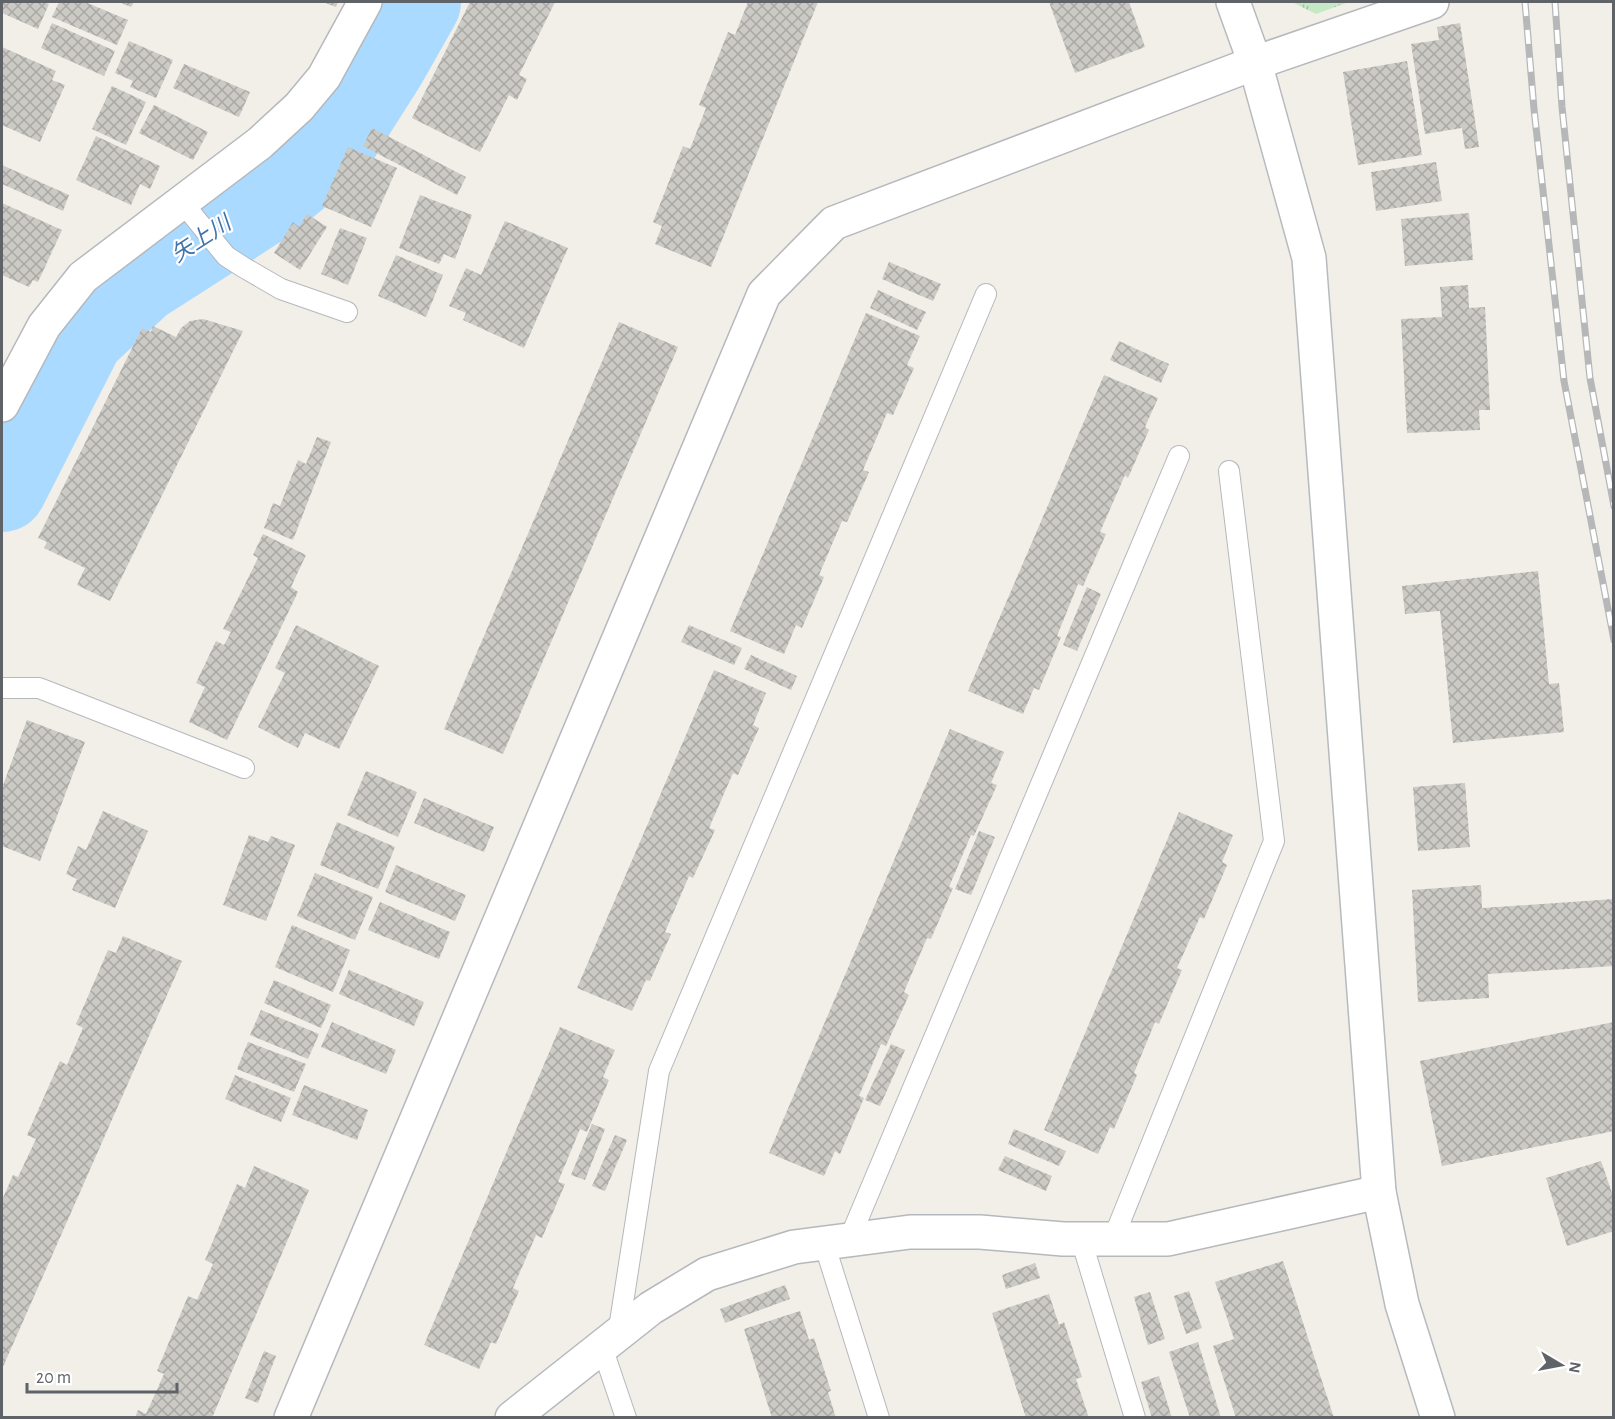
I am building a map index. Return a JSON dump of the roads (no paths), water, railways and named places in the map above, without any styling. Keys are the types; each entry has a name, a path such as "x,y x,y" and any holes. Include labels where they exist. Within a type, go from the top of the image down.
{"street":[{"path":"2,405 44,326 83,277 260,143 299,107 324,77 365,2"},
{"path":"1233,2 1255,63 1309,258 1379,1192 1402,1304 1438,1418"},
{"path":"291,1418 764,294 834,223 1255,63 1432,2"},
{"path":"512,1418 651,1308 707,1274 794,1247 910,1232 980,1232 1081,1239 1168,1239 1379,1192"}],"lane":[{"path":"182,202 226,256 281,289 347,312"},
{"path":"626,1418 610,1341 659,1071 986,294"},
{"path":"879,1418 837,1241 1179,456"},
{"path":"1113,1239 1274,841 1229,471"},
{"path":"2,688 39,688 244,768"},
{"path":"1081,1239 1135,1418"}],"waterway":[{"name":"矢上川","path":"2,487 80,334 138,280 264,199 328,147 382,62 416,2"}],"railway":[{"path":"1525,2 1534,109 1564,381 1614,640"},
{"path":"1555,2 1562,107 1590,378 1614,506"}]}
